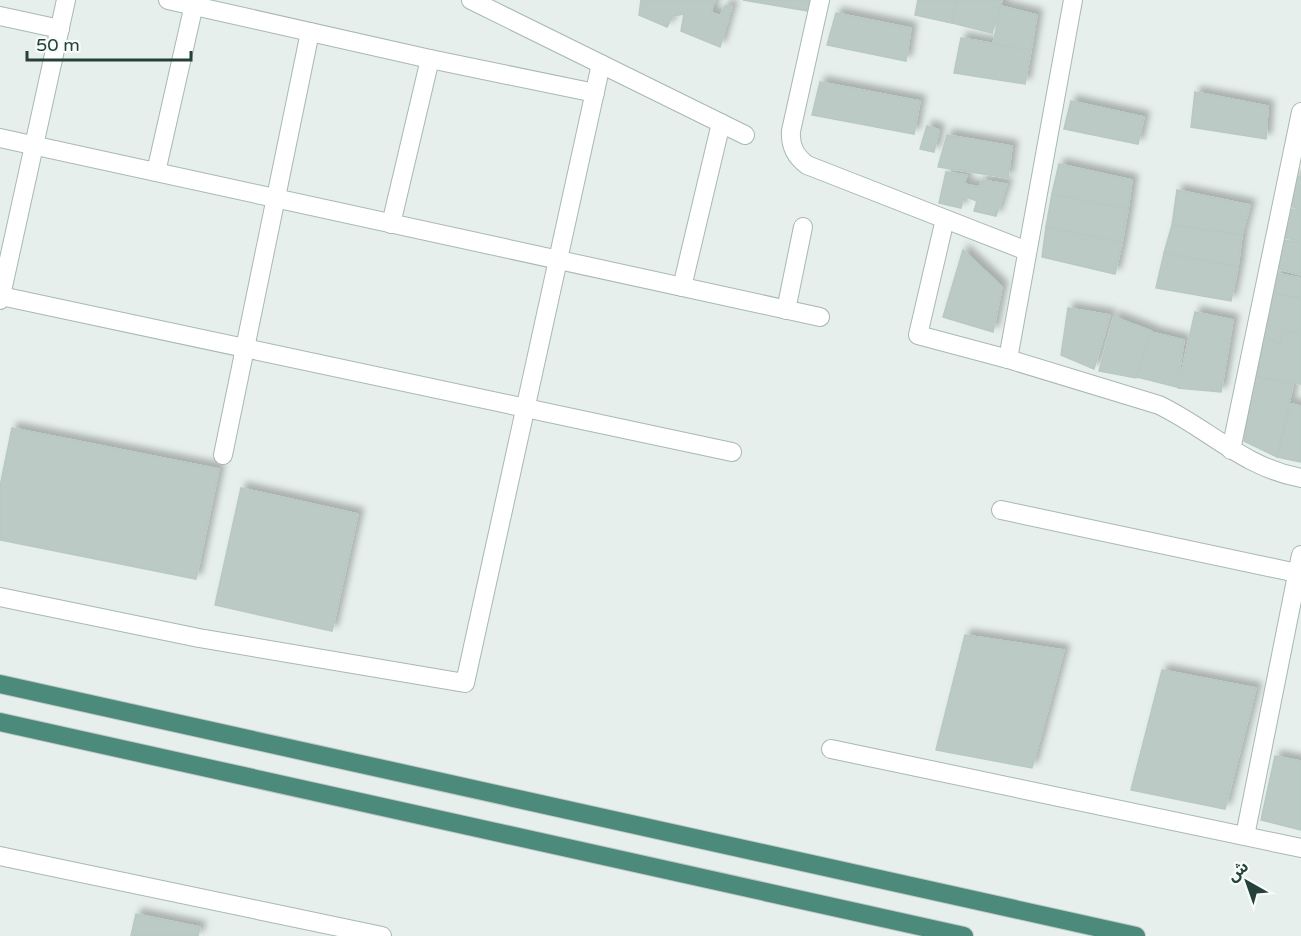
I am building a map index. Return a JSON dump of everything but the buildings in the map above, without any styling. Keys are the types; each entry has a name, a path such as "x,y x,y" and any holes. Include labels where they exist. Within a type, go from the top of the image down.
{"highway":[{"path":"0,684 1136,936"},
{"path":"0,722 964,936"}],"street":[{"path":"66,0 1,298 732,452"},
{"path":"168,0 194,3 430,59 595,93"},
{"path":"471,0 745,135"},
{"path":"820,0 791,130 792,147 795,154 807,165 1027,251"},
{"path":"1008,359 1073,0"},
{"path":"156,172 194,3"},
{"path":"0,16 60,29"},
{"path":"223,455 310,32"},
{"path":"391,224 430,59"},
{"path":"0,597 199,638 465,682 602,64"},
{"path":"1231,450 1301,112"},
{"path":"682,287 721,123"},
{"path":"0,138 820,317"},
{"path":"945,219 918,335 1008,359 1159,405 1181,416 1231,450 1272,470 1301,478"},
{"path":"786,310 803,227"},
{"path":"1001,510 1299,564 1245,836"},
{"path":"831,749 1301,848"},
{"path":"0,856 382,936"}]}
